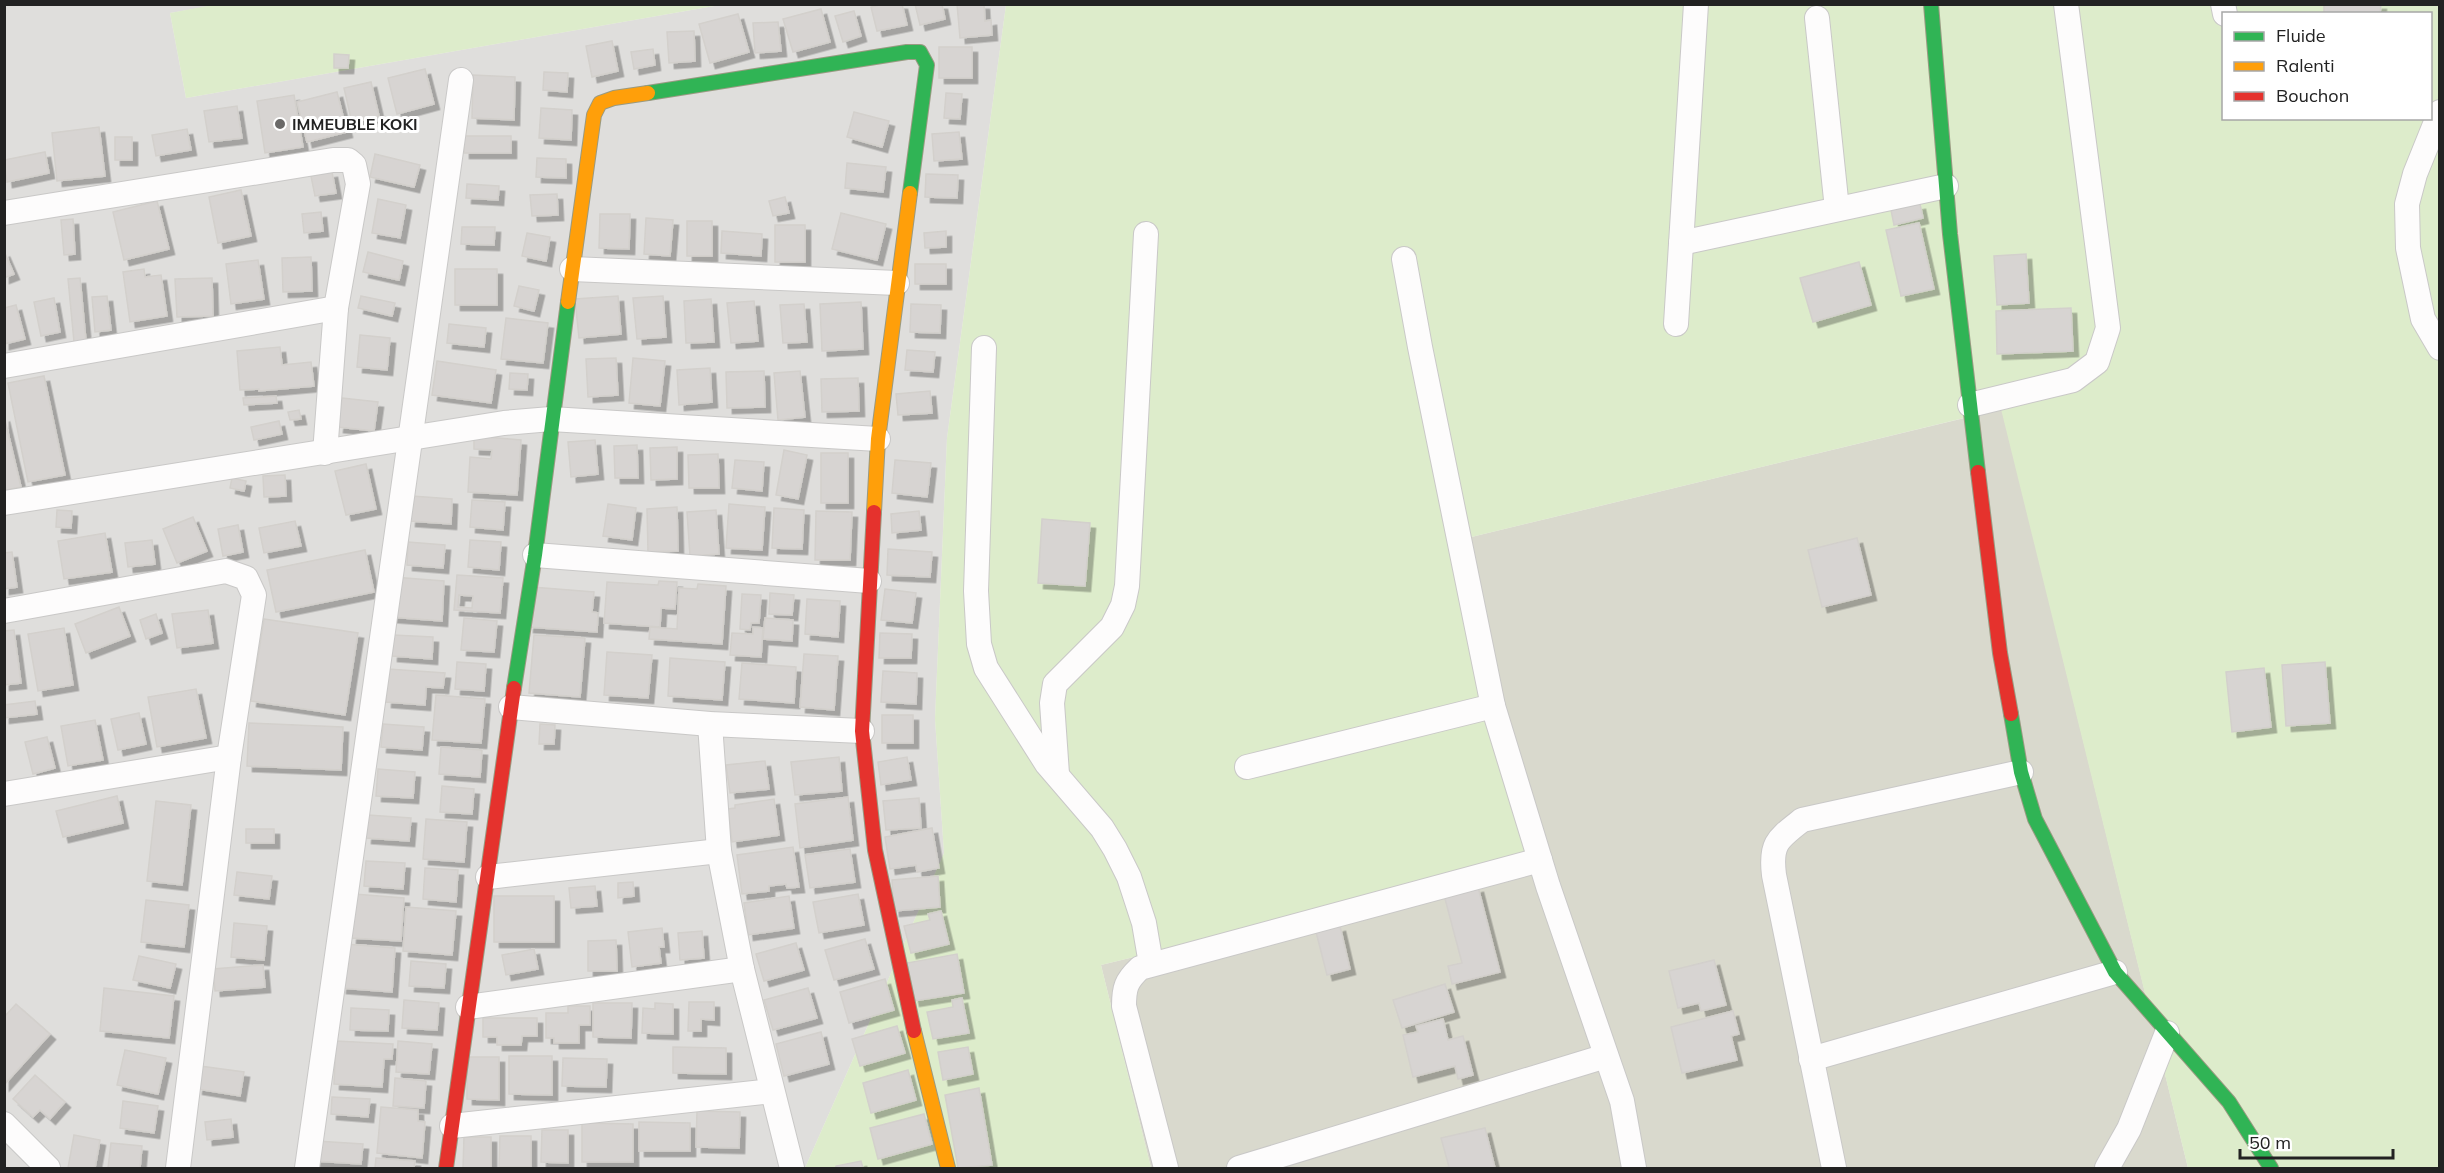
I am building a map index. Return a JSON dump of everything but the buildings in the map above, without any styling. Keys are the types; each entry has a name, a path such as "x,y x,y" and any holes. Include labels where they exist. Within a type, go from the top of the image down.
{"street":[{"path":"1676,324 1696,4"},
{"path":"1931,4 1946,186 1970,405 2000,652 2021,772 2035,819 2115,972 2229,1102 2271,1168"},
{"path":"1970,405 2073,380 2097,362 2108,328 2066,4"},
{"path":"1817,18 1837,209"},
{"path":"446,1168 511,707 535,555 551,419 594,115 600,103 614,98 907,52 920,52 927,65 878,439 861,730 875,850 909,1011 948,1168"},
{"path":"307,1168 461,80"},
{"path":"2439,112 2415,174 2407,204 2408,248 2423,319 2439,348"},
{"path":"4,213 321,162 348,160 354,165 358,184 336,308 325,453"},
{"path":"1682,243 1946,186"},
{"path":"1057,774 1052,703 1055,684 1112,627 1123,605 1127,586 1146,234"},
{"path":"1404,258 1493,706 1540,860 1622,1101 1634,1168"},
{"path":"572,269 897,284"},
{"path":"4,366 336,308"},
{"path":"984,348 976,591 979,644 986,668 1047,764 1102,828 1129,877 1143,924 1151,964"},
{"path":"4,503 504,423 551,419 878,439"},
{"path":"535,555 869,581"},
{"path":"4,611 226,571 246,578 254,595 229,757 178,1168"},
{"path":"1247,767 1493,706"},
{"path":"511,707 710,724 861,730"},
{"path":"710,724 719,851 742,969 792,1168"},
{"path":"4,794 229,757"},
{"path":"1834,1168 1771,853 1783,835 1802,820 2021,772"},
{"path":"488,877 719,851"},
{"path":"1167,1168 1124,1006 1124,993 1128,980 1140,968 1540,860"},
{"path":"468,1007 742,969"},
{"path":"1811,1059 2115,972"},
{"path":"2107,1168 2129,1129 2167,1034"},
{"path":"1239,1168 1606,1056"},
{"path":"452,1126 772,1091"},
{"path":"4,1124 48,1168"}],"shaded area":[{"path":"5,5 218,5 170,13 186,98 720,5 1006,5 947,438 935,719 944,853 805,1168 5,1168"},
{"path":"2002,409 2188,1168 1151,1168 1101,965 1537,859 1459,540"}],"green space":[{"path":"218,4 720,5 186,98 170,13"},
{"path":"1006,5 2439,5 2439,1168 2188,1168 2001,409 1459,540 1537,859 1101,965 1151,1168 805,1168 944,853 935,719 947,438"}],"traffic: fast":[{"path":"1931,4 1950,234 1978,472"},
{"path":"648,93 907,52 920,52 927,65 910,193"},
{"path":"514,688 535,555 568,302"},
{"path":"2011,714 2021,772 2035,819 2115,972 2229,1102 2271,1168"}],"traffic: slow":[{"path":"568,302 594,115 600,103 614,98 648,93"},
{"path":"874,512 878,439 910,193"},
{"path":"914,1031 948,1168"}],"traffic: jam":[{"path":"1978,472 2000,653 2011,714"},
{"path":"874,512 862,731 875,850 914,1031"},
{"path":"446,1168 514,688"}],"place":[{"name":"IMMEUBLE KOKI","path":"280,124"}]}
